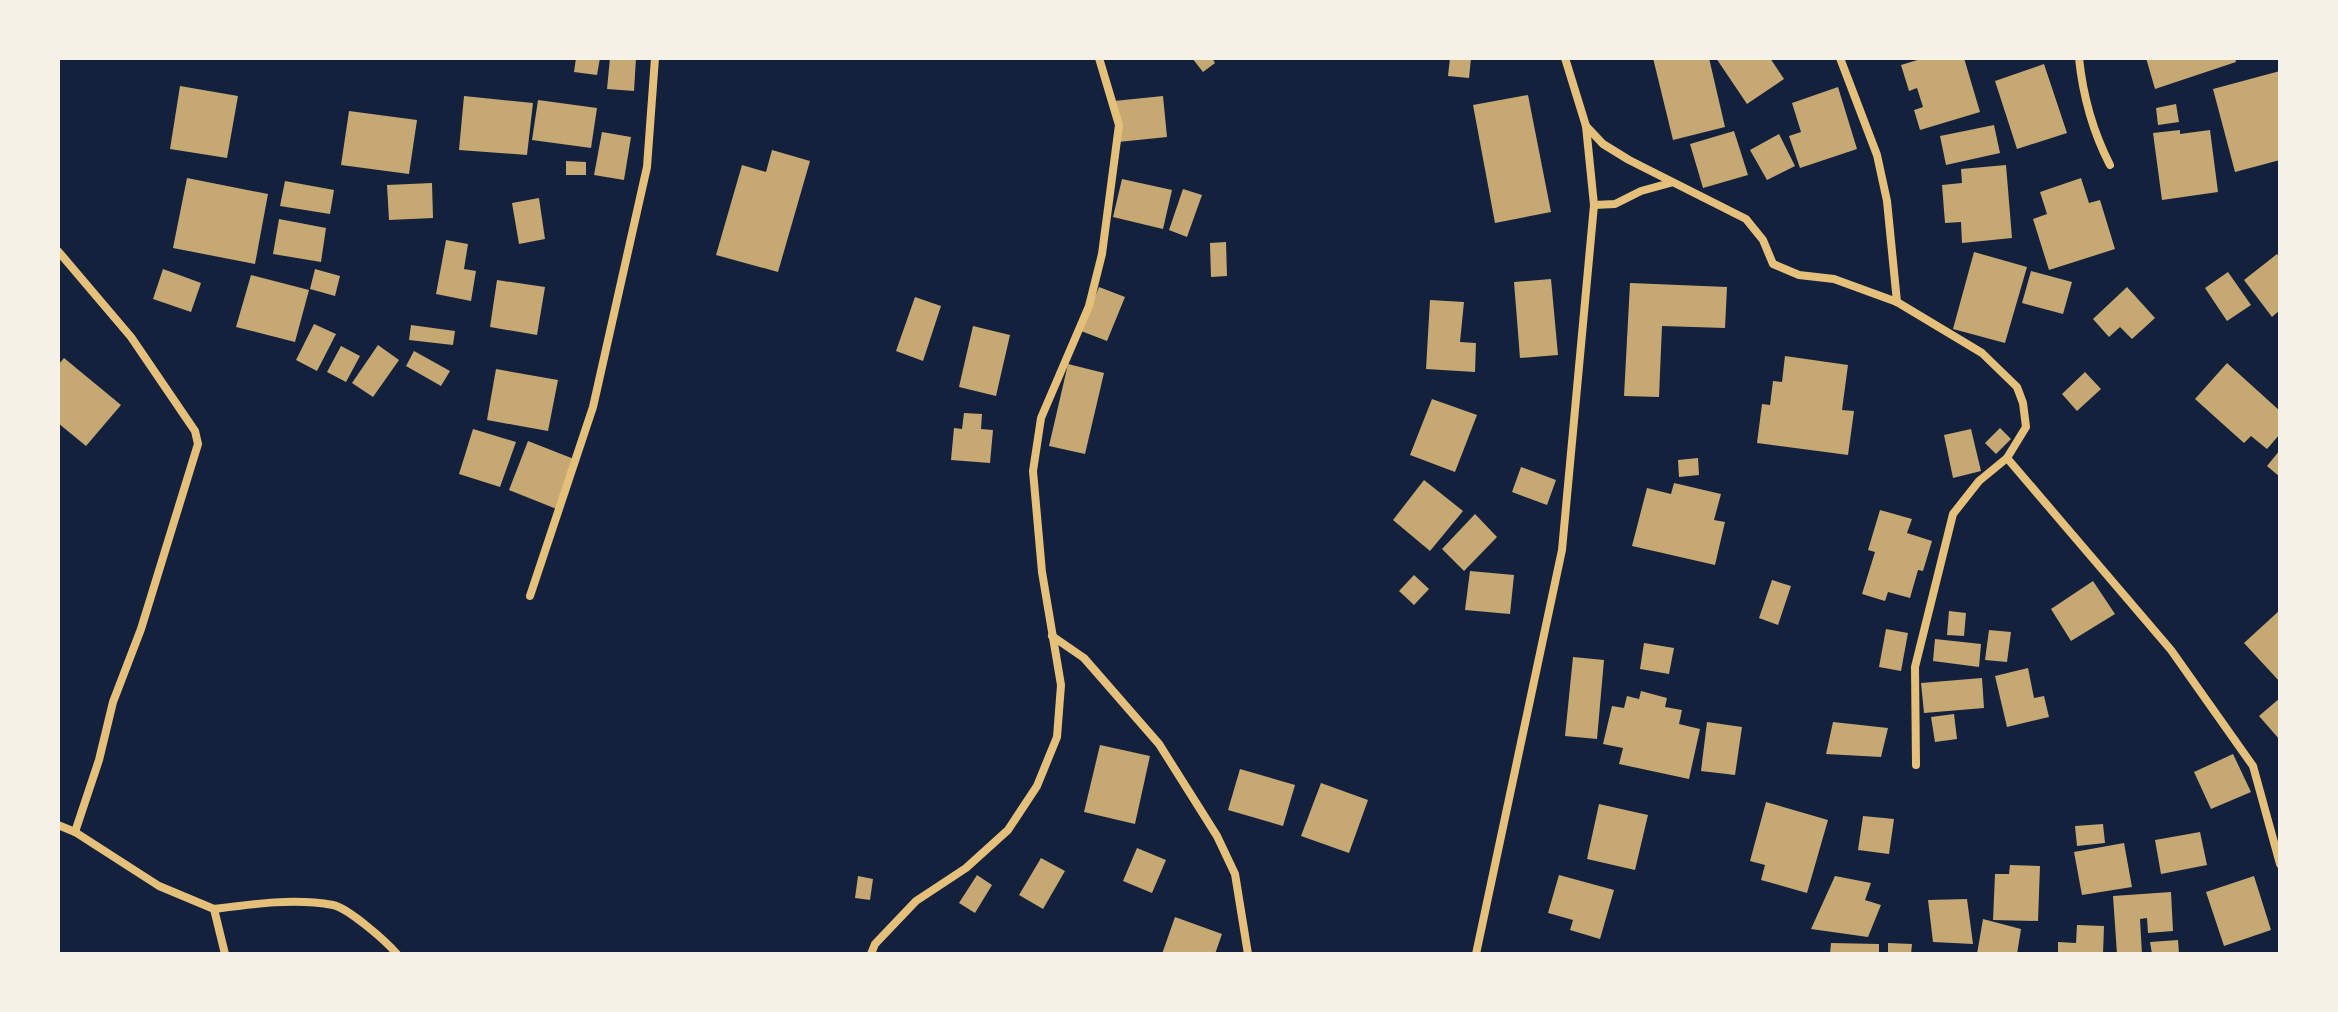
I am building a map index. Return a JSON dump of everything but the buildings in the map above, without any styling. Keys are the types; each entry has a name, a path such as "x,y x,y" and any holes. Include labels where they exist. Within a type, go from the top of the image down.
{"street":[{"path":"530,596 593,407 647,167 655,58"},
{"path":"871,954 875,944 916,901 966,868 1008,830 1037,786 1057,737 1061,685 1042,572 1033,471 1041,418 1089,306 1102,254 1119,125 1099,58"},
{"path":"1476,954 1562,550 1594,205 1586,126 1565,58"},
{"path":"1840,58 1877,155 1887,201 1897,302"},
{"path":"2079,58 2093,133 2110,165"},
{"path":"1586,126 1603,144 1670,183 1746,219 1763,240 1773,264 1799,275 1834,279 1897,302 1982,353 2017,387 2026,427 2007,458 1979,481 1953,514 1915,667 1916,765"},
{"path":"1594,205 1615,204 1641,191 1670,183"},
{"path":"58,251 131,337 195,431 198,444 141,629 113,702 99,760 75,832"},
{"path":"2007,458 2171,650 2253,766 2280,864"},
{"path":"1052,636 1084,658 1159,744 1217,836 1235,874 1248,954"},
{"path":"58,825 75,832 159,886 214,909 264,902 336,905 386,940 397,954"},
{"path":"214,909 225,954"}]}
